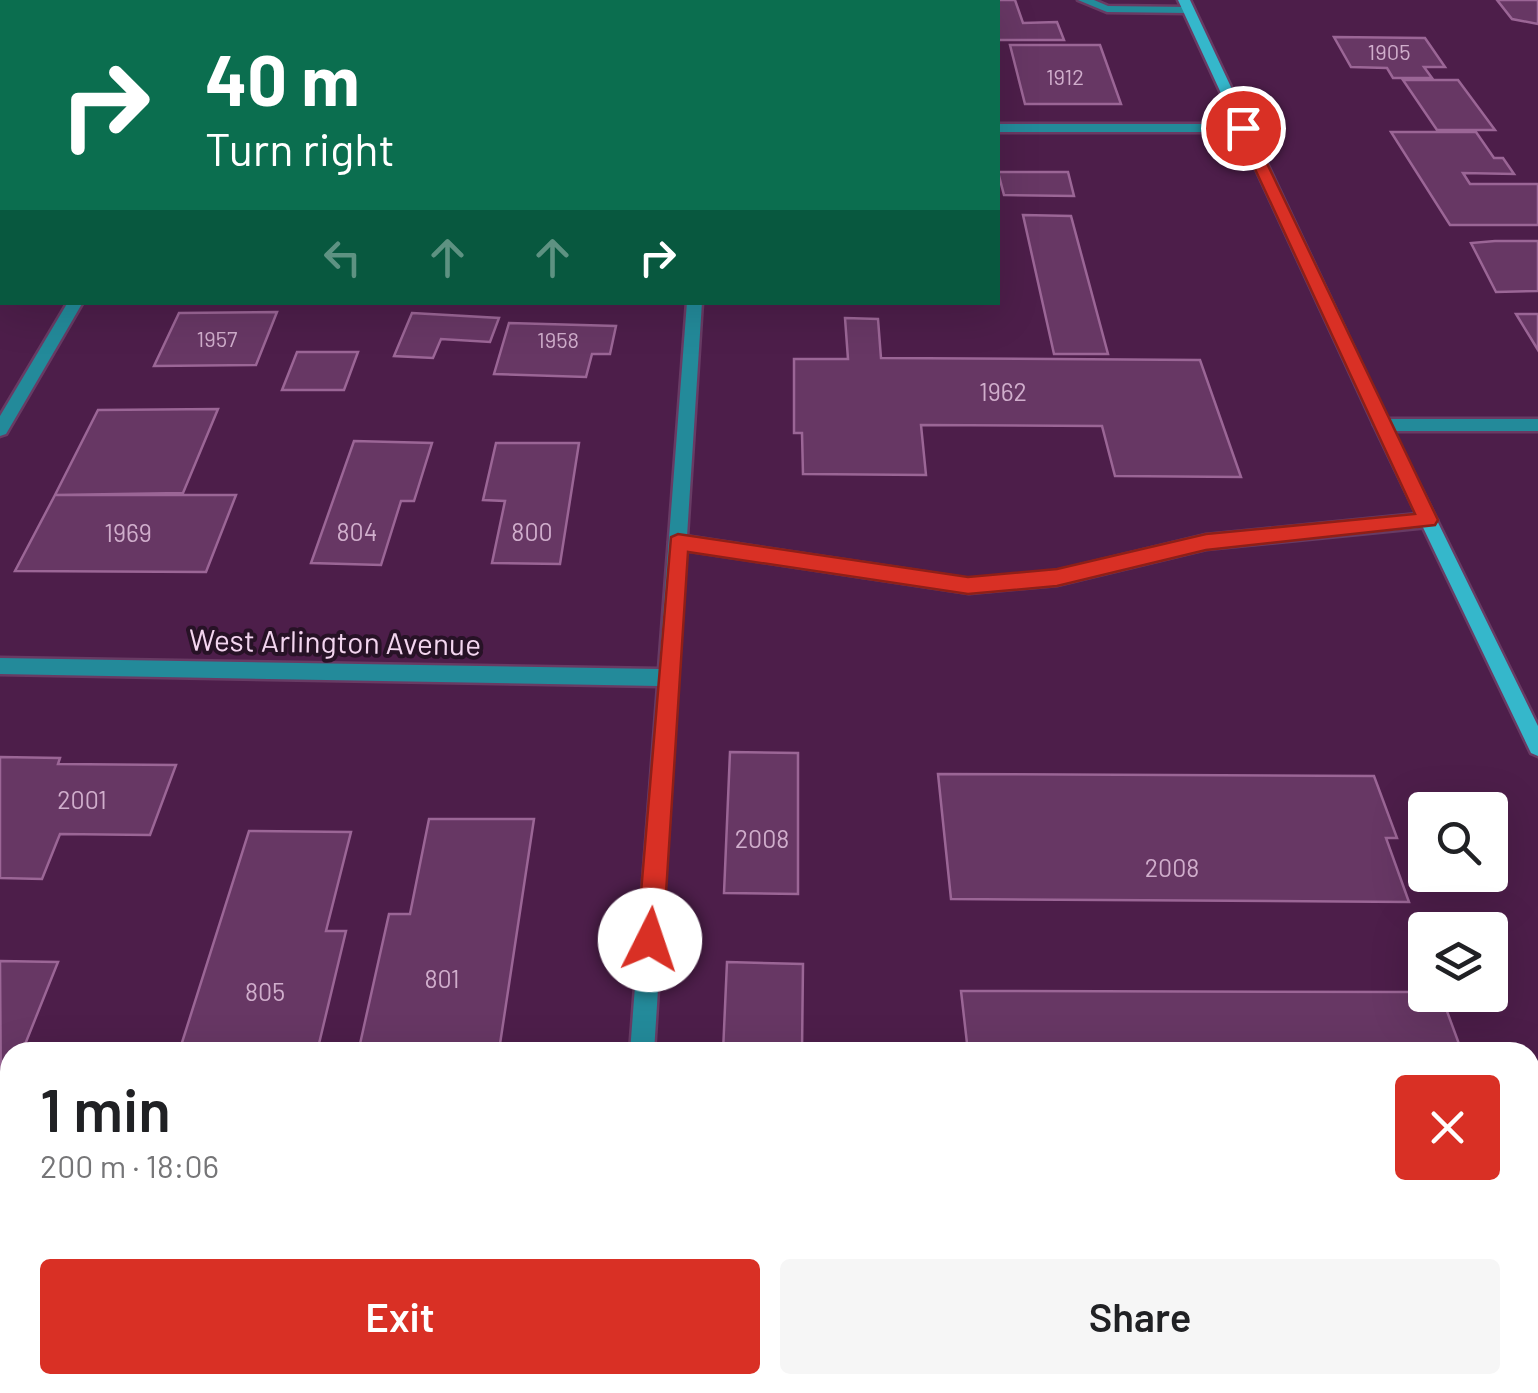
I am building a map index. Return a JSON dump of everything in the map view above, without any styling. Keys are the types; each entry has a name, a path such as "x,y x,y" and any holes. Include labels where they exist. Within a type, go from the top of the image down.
{"main road":[{"path":"1186,5 1382,426 1538,747"}],"street":[{"path":"1084,0 1107,10 1186,5"},
{"path":"1000,128 1243,128"},
{"path":"0,430 74,305"},
{"path":"643,1042 696,305"},
{"path":"1382,426 1538,424"},
{"path":"678,542 968,586 1057,578 1206,542 1428,520"},
{"name":"West Arlington Avenue","path":"0,666 669,678"}],"building":[{"path":"1000,0 1015,0 1023,23 1057,22 1064,40 1000,40"},
{"path":"1497,0 1538,0 1538,24 1512,19"},
{"path":"1334,37 1425,38 1445,67 1424,67 1432,78 1393,78 1387,68 1351,67"},
{"path":"1010,45 1100,45 1121,104 1025,104"},
{"path":"1403,80 1458,80 1495,130 1437,130"},
{"path":"1391,132 1476,132 1494,158 1503,158 1514,174 1463,173 1470,184 1538,184 1538,225 1450,225"},
{"path":"1000,172 1068,172 1074,196 1004,195"},
{"path":"1023,215 1071,216 1108,354 1054,354"},
{"path":"1538,241 1538,291 1496,292 1471,243"},
{"path":"277,312 256,365 154,366 179,313"},
{"path":"412,313 499,318 490,342 441,339 433,358 394,356"},
{"path":"1516,314 1538,314 1538,350"},
{"path":"845,318 878,319 881,358 1200,360 1241,477 1115,476 1102,426 921,425 926,475 803,474 802,433 794,433 794,359 848,359"},
{"path":"509,323 616,326 610,354 592,354 586,377 494,374"},
{"path":"297,352 358,352 344,390 282,390"},
{"path":"218,409 183,493 55,495 98,410"},
{"path":"354,441 432,443 414,501 401,501 381,565 311,563"},
{"path":"496,443 579,443 560,564 492,563 505,501 483,500"},
{"path":"55,495 236,495 206,572 15,571"},
{"path":"730,752 798,753 798,894 724,893"},
{"path":"0,757 60,758 58,764 176,765 150,835 60,834 42,879 0,878"},
{"path":"938,774 1374,776 1397,838 1386,838 1409,902 951,899"},
{"path":"429,819 534,819 500,1042 360,1042 389,914 410,914"},
{"path":"249,831 351,832 326,931 346,931 319,1042 182,1042"},
{"path":"0,961 58,962 26,1042 1,1042"},
{"path":"727,962 803,964 802,1042 723,1042"},
{"path":"961,991 1408,992 1408,1012 1447,1012 1458,1042 967,1042"}],"route":[{"path":"650,940 678,542 968,586 1057,578 1206,542 1428,520 1243,128"}]}
